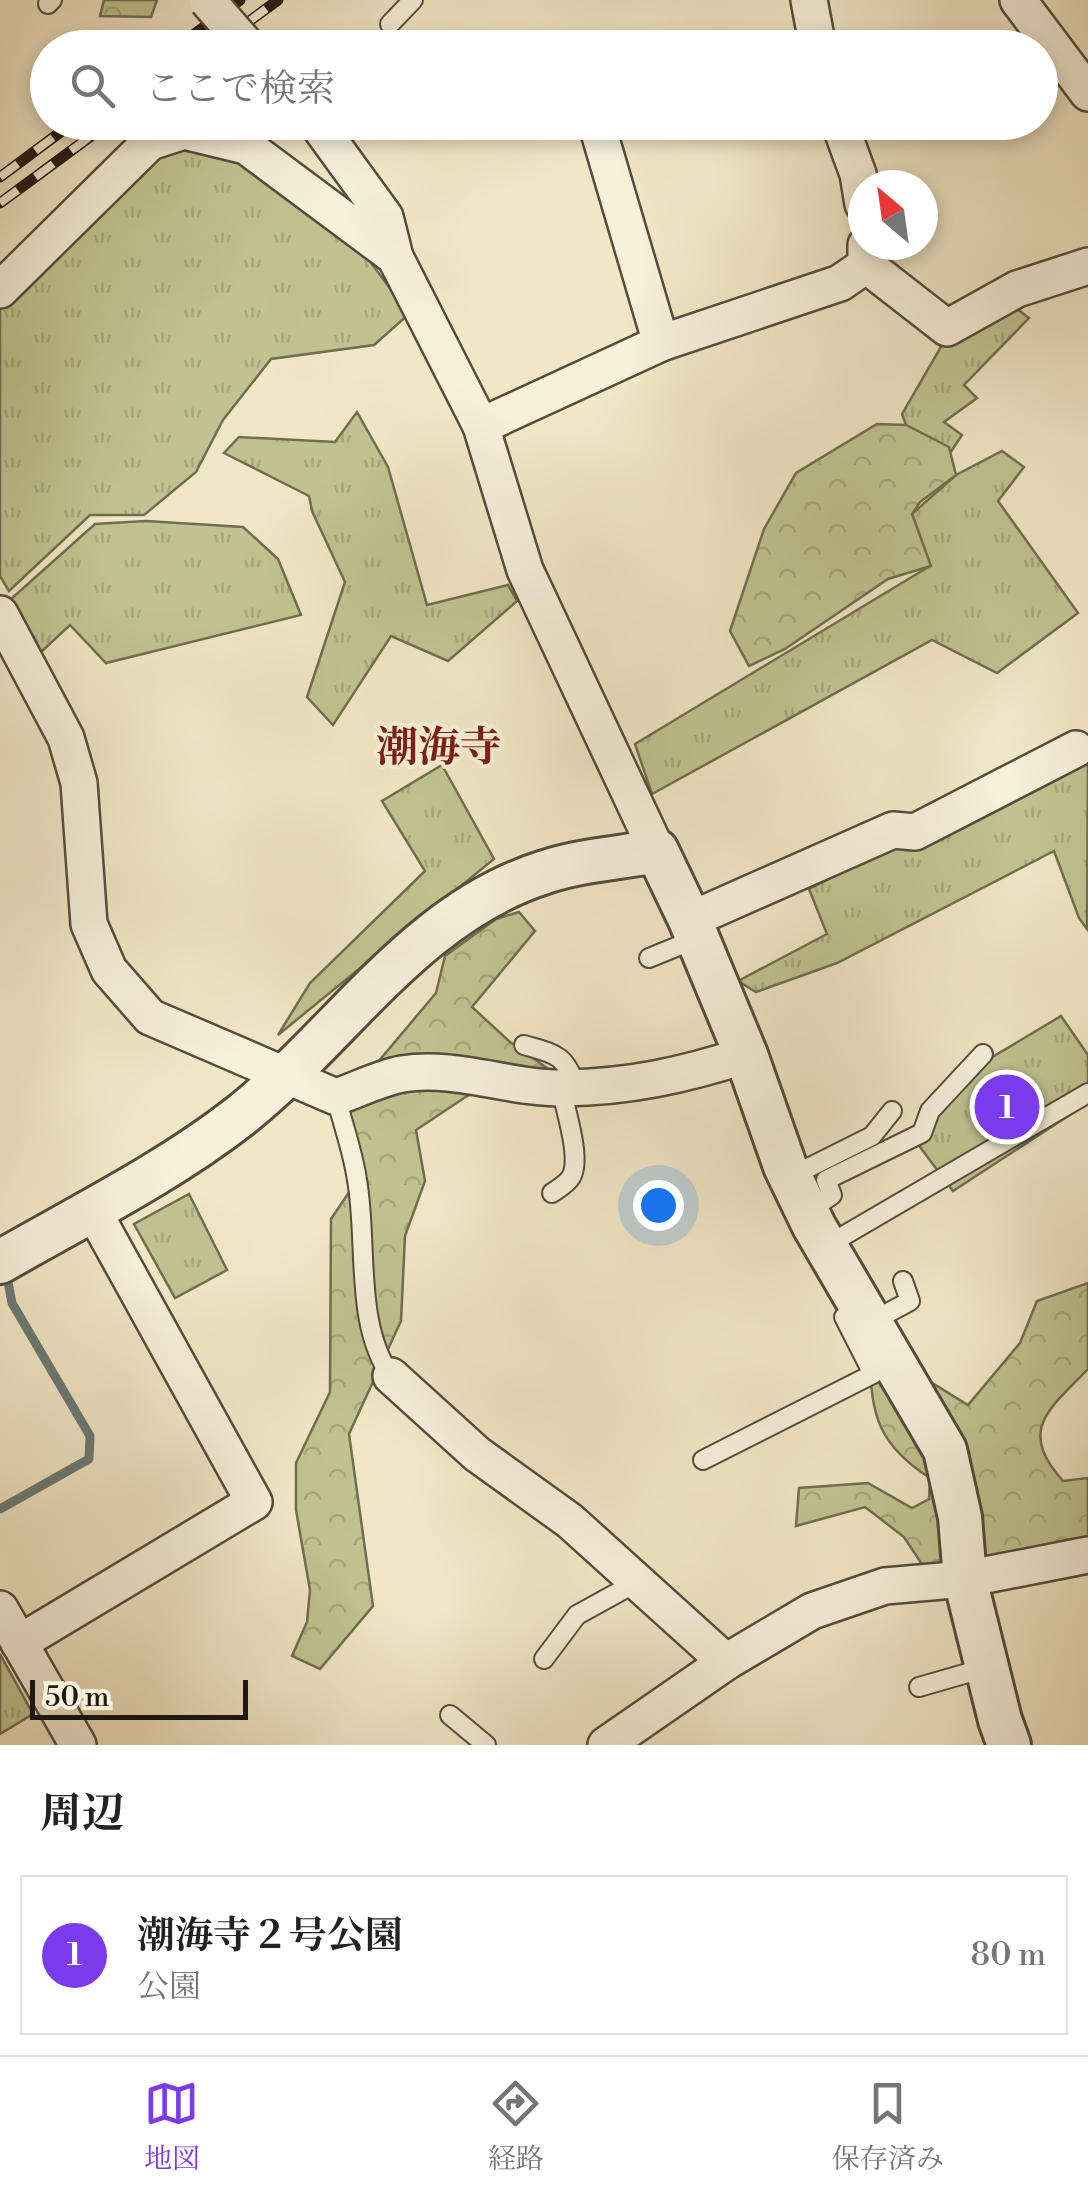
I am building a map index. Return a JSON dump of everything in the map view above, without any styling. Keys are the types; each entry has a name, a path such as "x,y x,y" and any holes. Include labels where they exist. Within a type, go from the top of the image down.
{"street":[{"path":"207,0 233,30"},
{"path":"808,0 814,30"},
{"path":"1018,0 1041,30"},
{"path":"1058,53 1088,93"},
{"path":"0,290 156,140"},
{"path":"221,140 246,146 396,257"},
{"path":"329,140 386,217 396,257 481,426 525,570 694,929 816,1226 945,1450 960,1517 965,1579 1000,1720 1010,1745"},
{"path":"601,140 661,343"},
{"path":"846,140 857,170"},
{"path":"481,426 661,343 840,283 861,260"},
{"path":"872,260 947,328 1017,289 1086,261"},
{"path":"0,614 66,738 79,783 89,924 109,970 150,1017 336,1098 402,1074 446,1074 568,1088 640,1084 688,1074 746,1055"},
{"path":"694,929 893,830 915,832 1076,749"},
{"path":"0,1262 240,1116 424,938 492,894 546,871 657,851"},
{"path":"19,1643 254,1502 92,1209"},
{"path":"391,1376 477,1454 570,1521 726,1662"},
{"path":"606,1745 726,1662 812,1611 886,1586 965,1579 1088,1554"},
{"path":"0,1609 78,1745"}],"lane":[{"path":"390,24 414,0"},
{"path":"650,958 694,929"},
{"path":"524,1045 556,1054 570,1067 574,1169 569,1182 552,1193"},
{"path":"703,1460 873,1374 826,1282 816,1226 832,1195 826,1180 922,1133 930,1110 983,1054"},
{"path":"816,1226 1088,1093"},
{"path":"336,1098 357,1180 370,1329 379,1360 391,1376"},
{"path":"816,1226 892,1111"},
{"path":"870,1322 910,1302 903,1281"},
{"path":"544,1659 576,1615 637,1582"},
{"path":"919,1687 987,1668"},
{"path":"450,1714 486,1745"}],"green space":[{"path":"104,0 157,0 151,17 100,16"},
{"path":"169,148 225,150 366,256 409,314 374,345 271,359 223,420 196,472 144,515 90,515 9,591 0,576 0,303"},
{"path":"1008,302 1029,318 964,385 977,398 944,422 962,435 950,453 906,425 902,414 942,345"},
{"path":"357,412 388,467 427,605 508,585 517,601 448,661 391,636 333,725 307,697 345,582 312,511 309,496 224,453 239,437 335,442"},
{"path":"877,424 906,425 949,447 956,475 920,502 912,514 931,566 888,579 785,649 749,666 730,631 764,529 796,473"},
{"path":"1002,451 1024,467 998,501 1078,613 997,673 932,640 652,794 635,744 930,566 912,514 956,475"},
{"path":"146,521 243,527 278,559 301,615 106,663 70,625 39,654 11,599 95,524"},
{"path":"1088,763 1087,929 1079,918 1054,851 837,963 756,992 738,981 827,934 809,889 891,847 919,847"},
{"path":"442,765 494,859 278,1035 310,983 425,871 382,801"},
{"path":"519,912 535,931 472,1007 510,1042 554,1073 497,1080 416,1130 425,1181 405,1236 401,1321 349,1434 373,1606 320,1669 292,1656 307,1622 310,1590 296,1510 296,1463 330,1392 331,1219 354,1185 346,1100 436,993 445,956 496,919"},
{"path":"1061,1016 1088,1055 1088,1103 953,1191 914,1139 974,1068"},
{"path":"189,1194 227,1270 175,1298 134,1224"},
{"path":"1088,1283 1088,1369 1051,1409 1040,1434 1049,1463 1063,1481 1088,1478 1088,1549 929,1575 904,1537 865,1507 796,1526 799,1488 868,1483 912,1508 929,1499 930,1478 900,1454 881,1428 872,1397 870,1358 911,1370 968,1405 1020,1343 1037,1301"},
{"path":"0,1654 33,1714 0,1734"}],"waterway":[{"path":"0,1509 89,1459 90,1436 12,1303 6,1271"}],"railway":[{"path":"200,30 240,0"},
{"path":"237,30 278,0"},
{"path":"0,177 50,140"},
{"path":"0,203 86,140"}],"place":[{"name":"潮海寺２号公園","path":"1007,1107"}],"district":[{"name":"潮海寺","path":"439,748"}]}
